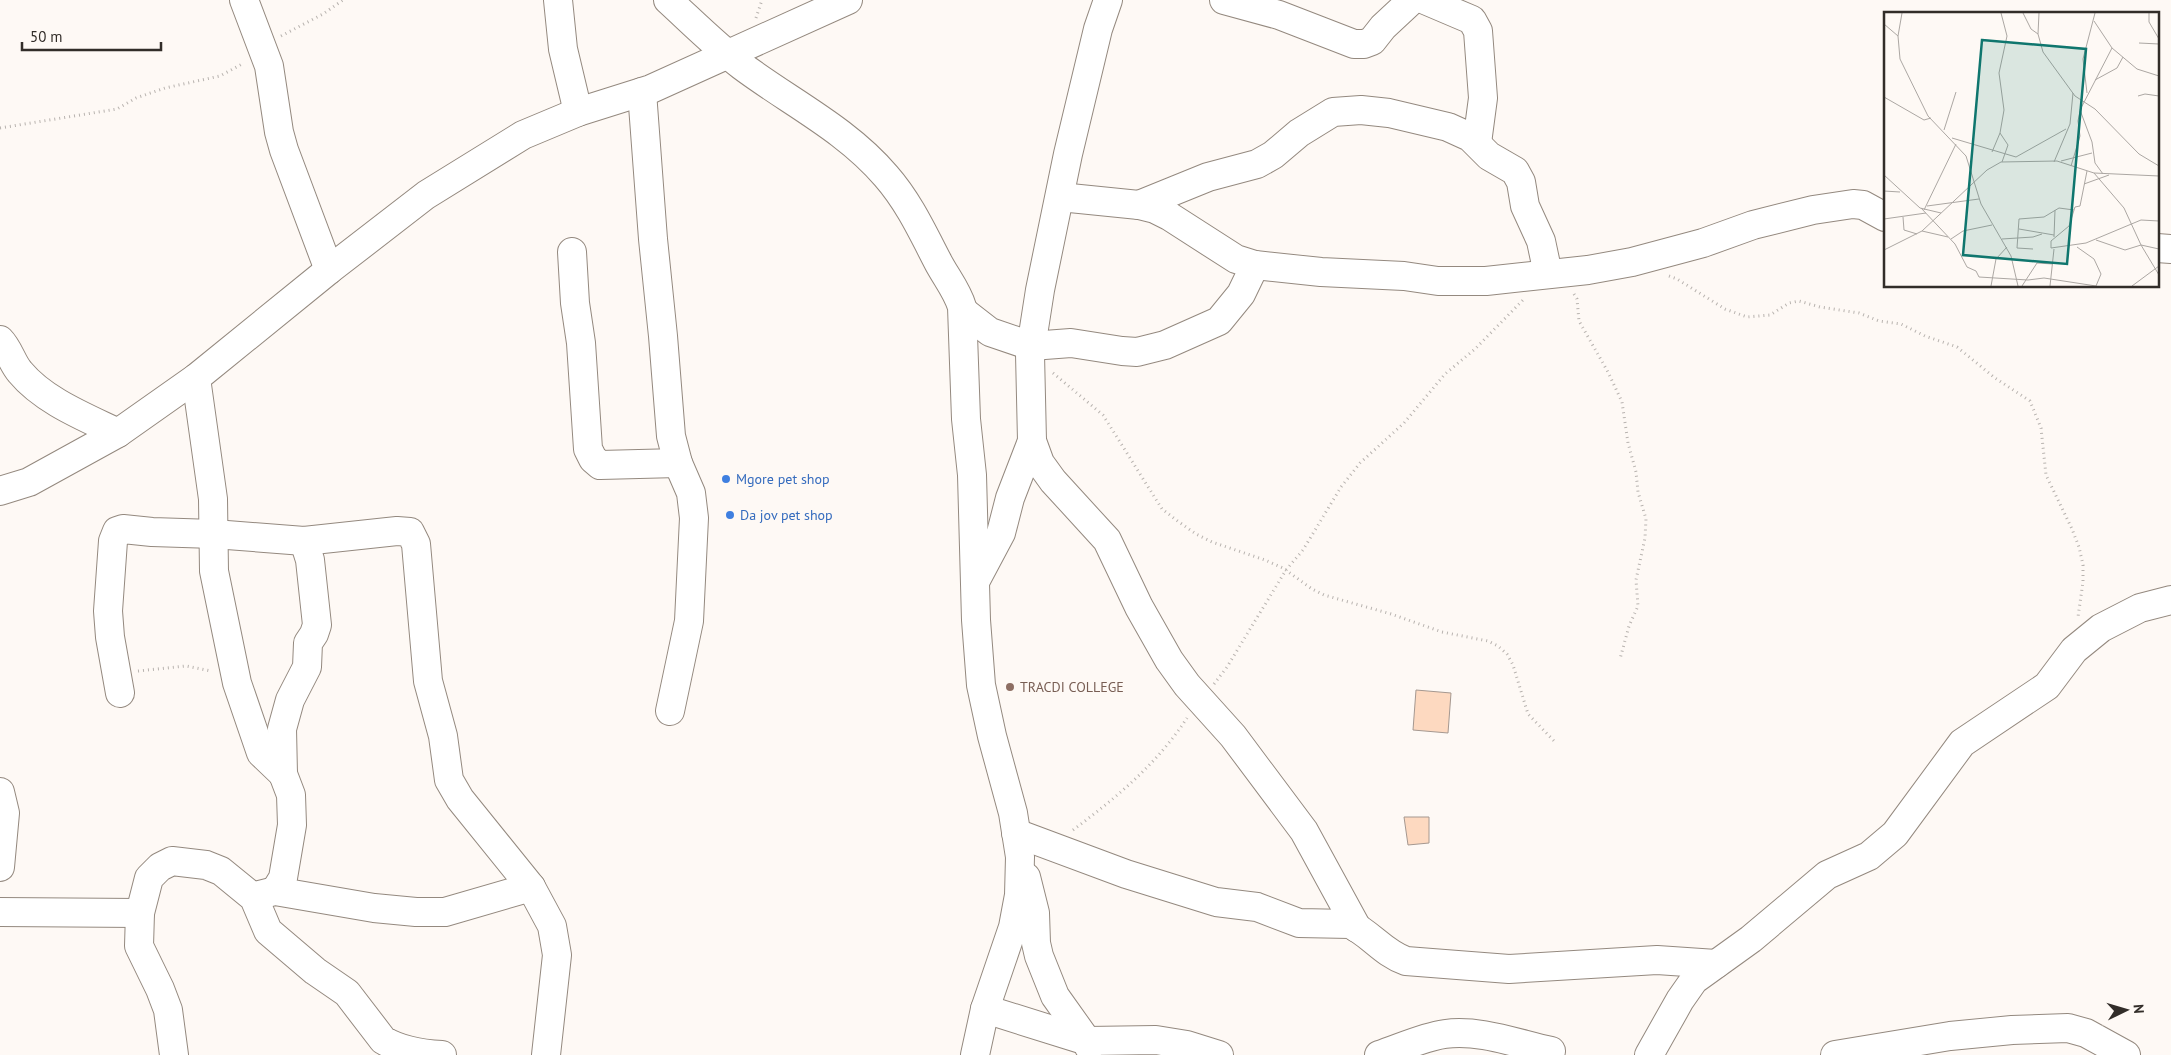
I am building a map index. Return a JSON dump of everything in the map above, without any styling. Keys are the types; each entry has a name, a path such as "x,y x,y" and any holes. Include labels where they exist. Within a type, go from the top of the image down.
{"street":[{"path":"244,0 269,66 279,132 284,150 329,270"},
{"path":"558,0 563,50 578,112"},
{"path":"668,0 742,66 812,112 847,139 886,175 914,214 943,271 960,299 963,311 966,419 972,475 976,620 981,685 1013,813 1018,845 1035,913 1036,943 1039,956 1055,996 1089,1048"},
{"path":"0,491 28,482 118,433 196,378 329,270 426,195 523,135 578,112 642,92 848,0"},
{"path":"1108,0 1098,29 1040,290 1030,350 1032,441 1040,463 1053,481 1107,540 1139,607 1161,647 1187,685 1250,757 1304,831 1357,928"},
{"path":"1224,0 1279,15 1354,44 1364,44 1372,41 1383,27 1412,0"},
{"path":"1426,0 1472,20 1478,31 1483,98 1477,143"},
{"path":"642,92 671,436 678,463 691,493 694,518 689,621 670,710"},
{"path":"1139,205 1208,177 1257,164 1273,155 1313,124 1333,112 1361,110 1389,113 1448,127 1470,136 1489,156 1518,174 1525,206 1541,241 1549,274"},
{"path":"1060,197 1139,205 1170,216 1228,255 1254,265 1321,272 1404,276 1438,281 1486,281 1632,262 1703,243 1753,225 1813,210 1858,204 1869,207 1884,216"},
{"path":"2158,248 2171,249"},
{"path":"572,252 581,344 588,449 592,459 600,465 678,463"},
{"path":"963,311 990,332 1030,350 1071,343 1137,352 1165,345 1219,321 1241,294 1254,265"},
{"path":"0,340 9,351 19,371 34,385 80,415 118,433"},
{"path":"196,378 213,499 214,534 212,546 214,571 237,683 260,752 283,774"},
{"path":"976,580 1002,533 1010,498 1032,441"},
{"path":"118,682 108,611 113,541 117,531 123,529 304,541 397,531 410,532 416,544 428,681 444,736 449,780 460,799 531,887 552,926 557,954 546,1040 546,1055"},
{"path":"265,895 283,878 292,825 291,795 283,774 282,742 285,714 308,667 308,643 317,625 310,560 304,541"},
{"path":"1649,1055 1680,1000 1694,980 1751,939 1827,875 1870,856 1883,846 1895,834 1962,743 2047,686 2082,644 2112,621 2140,608 2171,600"},
{"path":"0,792 5,813 0,867"},
{"path":"1018,845 1049,846 1134,877 1216,902 1257,908 1299,923 1341,922 1357,928 1392,956 1406,961 1508,969 1657,960 1716,964"},
{"path":"974,1055 985,1009 1013,927 1019,895 1018,845"},
{"path":"174,1055 168,1010 139,946 140,913 149,878 160,867 172,861 206,865 265,895 416,912 445,912 531,887"},
{"path":"265,895 268,931 315,971 347,993 383,1040 392,1046 420,1054 442,1055"},
{"path":"0,912 140,913"},
{"path":"985,1009 1089,1048 1156,1040 1187,1045 1219,1055"},
{"path":"1835,1055 1950,1036 2012,1030 2068,1028 2086,1033 2126,1055"},
{"path":"1379,1055 1444,1034 1458,1033 1484,1036 1553,1054"}],"path":[{"path":"0,128 117,109 136,98 165,88 220,76 234,70 262,48 297,25 323,14 343,0"},
{"path":"1632,262 1677,279 1725,310 1747,317 1770,314 1789,303 1799,301 1820,307 1859,313 1879,321 1901,324 1925,336 1957,347 1995,378 2030,401 2041,428 2046,475 2072,528 2083,565 2083,582 2076,625 2078,637 2082,644"},
{"path":"1049,846 1101,810 1171,743 1227,667 1286,570 1303,550 1341,487 1360,463 1404,423 1445,374 1474,349 1549,274 1576,296 1579,321 1608,372 1622,402 1628,443 1636,472 1638,492 1645,511 1645,538 1636,580 1638,606 1629,626 1620,658"},
{"path":"1030,350 1103,415 1162,508 1196,534 1286,570 1312,589 1324,595 1391,614 1442,632 1488,641 1498,646 1507,654 1513,665 1528,714 1556,743"},
{"path":"118,682 186,666 216,672 237,683"}],"building":[{"path":"1416,690 1451,693 1448,733 1413,730"},
{"path":"1404,817 1429,817 1429,843 1408,845"}],"place":[{"name":"Mgore pet shop","path":"726,479"},
{"name":"Da jov pet shop","path":"730,515"},
{"name":"TRACDI COLLEGE","path":"1010,687"}]}
